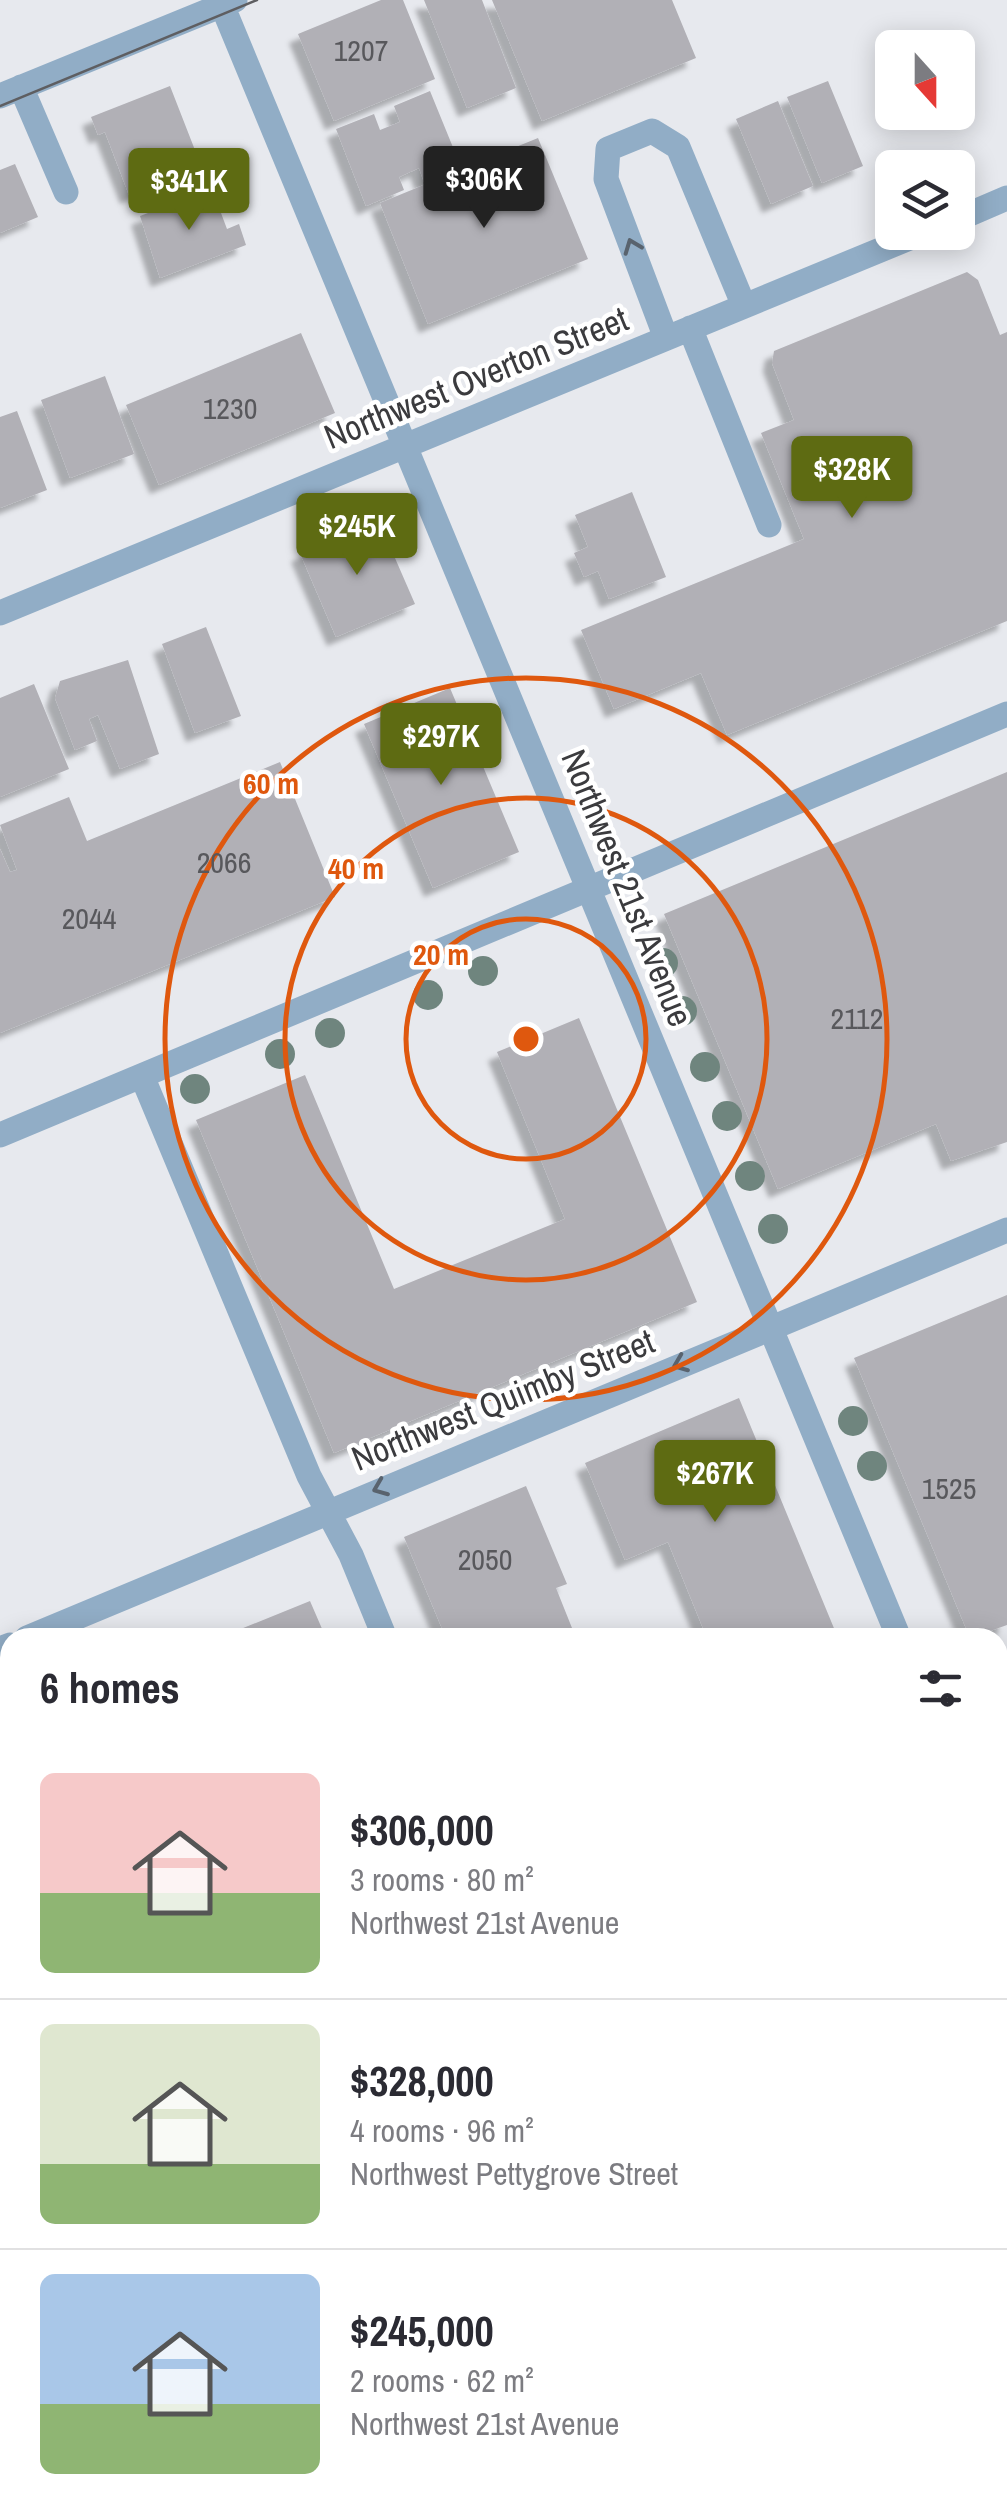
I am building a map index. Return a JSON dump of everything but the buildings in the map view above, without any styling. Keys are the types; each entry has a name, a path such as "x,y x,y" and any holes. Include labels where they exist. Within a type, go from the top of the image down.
{"street":[{"path":"66,192 11,92 226,2"},
{"name":"Northwest 21st Avenue","path":"226,2 895,1628"},
{"path":"744,306 678,147 652,130 608,149 606,179 768,524"},
{"path":"975,211 1007,198"},
{"name":"Northwest Overton Street","path":"0,613 880,250"},
{"path":"0,1135 1007,714"},
{"path":"142,1076 380,1628"},
{"name":"Northwest Quimby Street","path":"50,1628 1007,1230"}],"tram line":[{"path":"0,106 257,0"}]}
